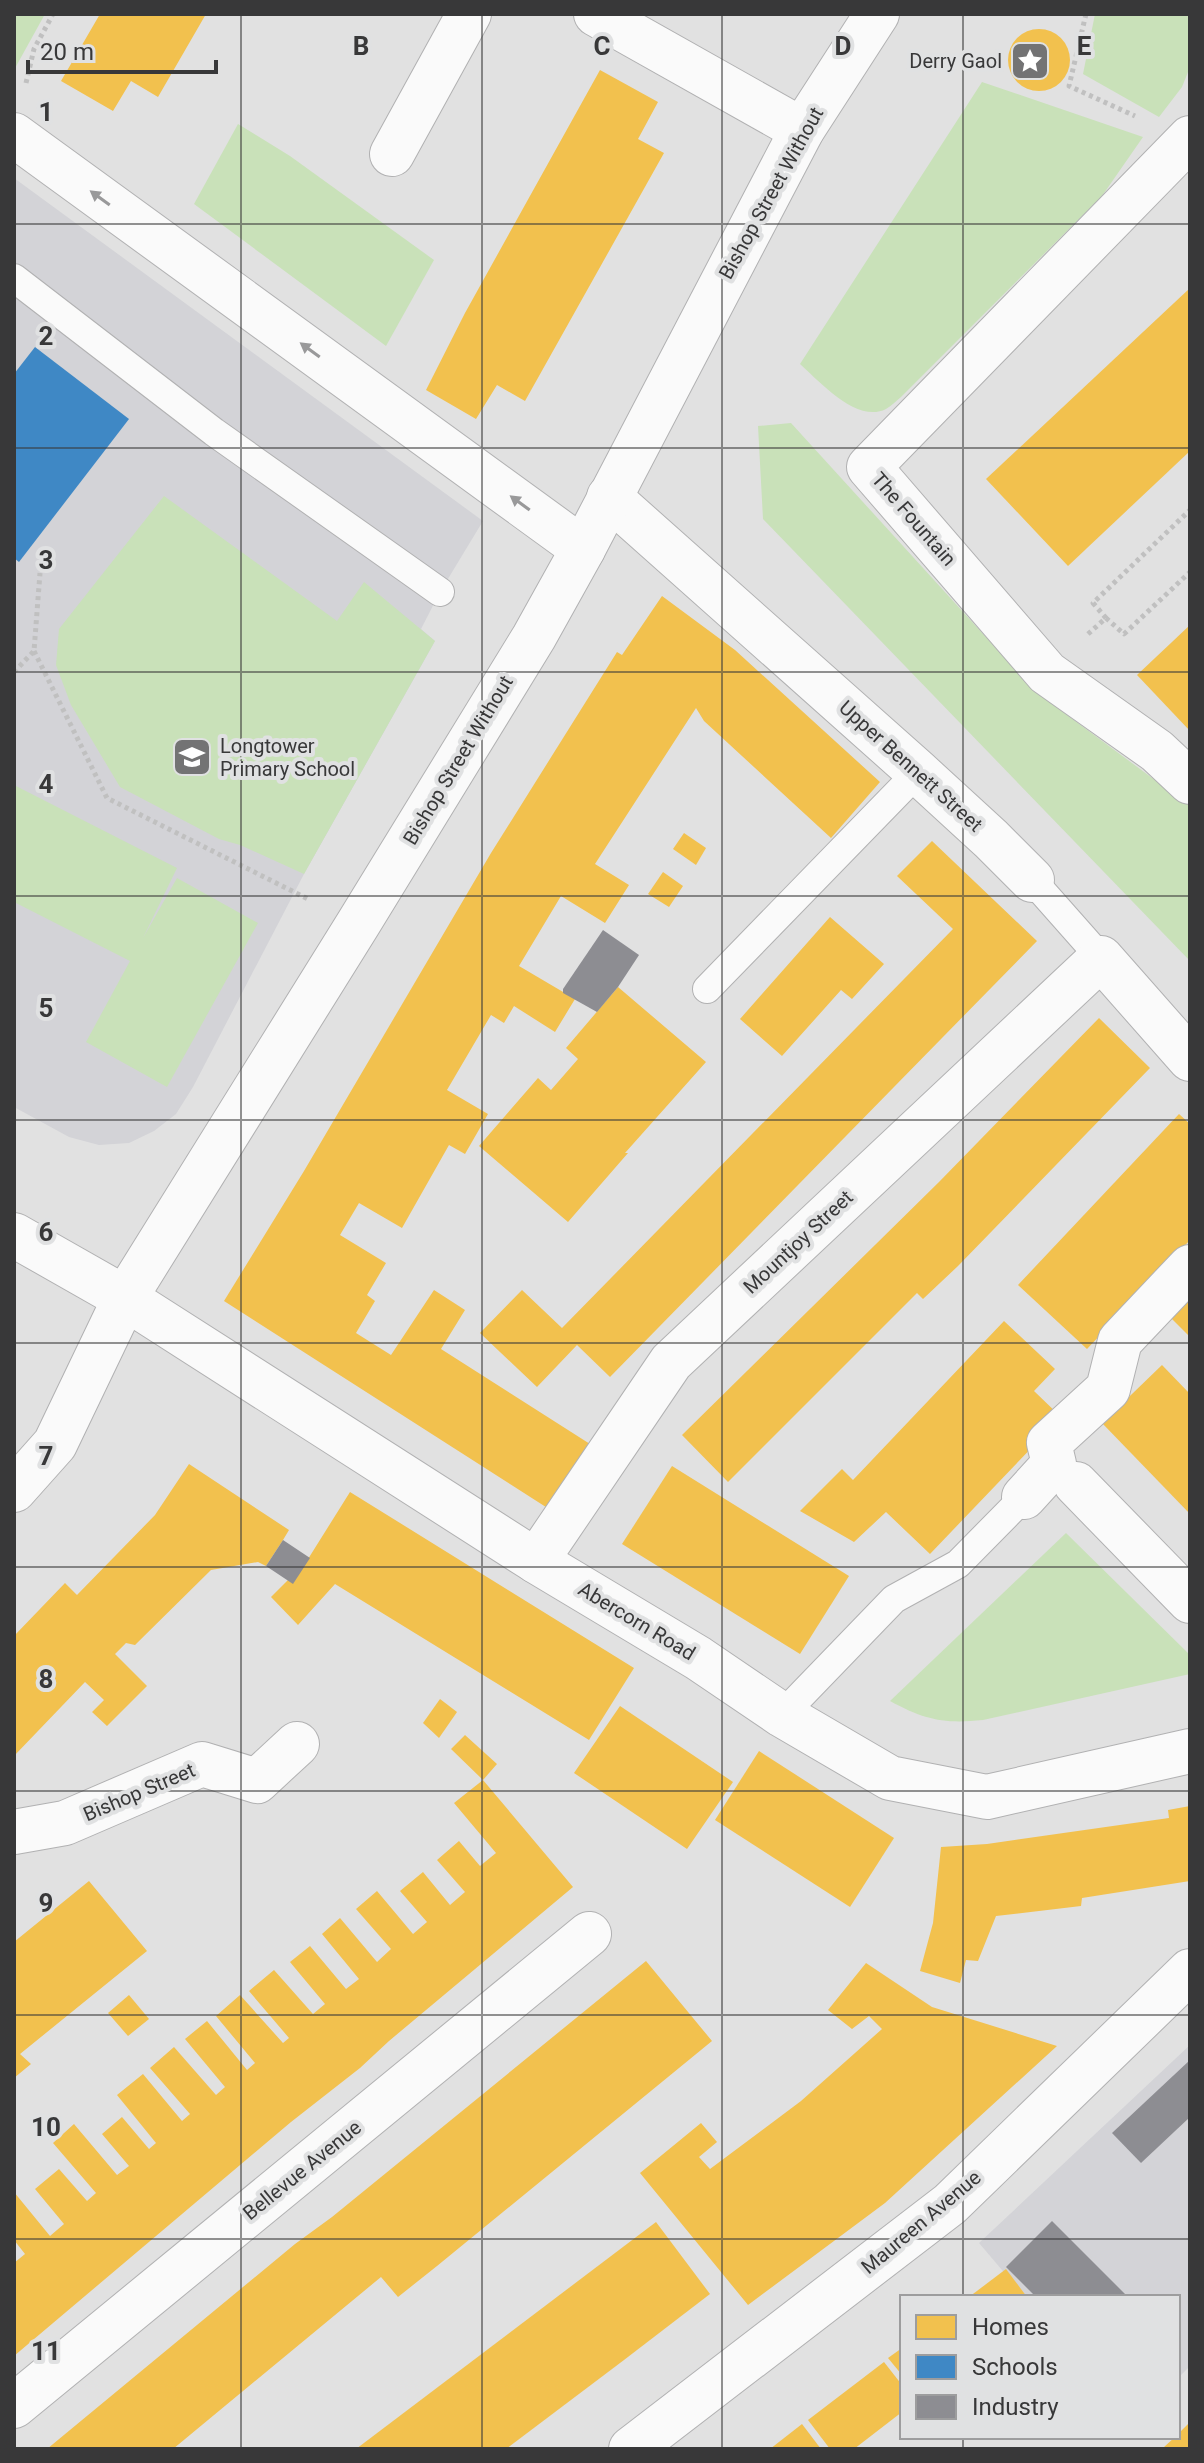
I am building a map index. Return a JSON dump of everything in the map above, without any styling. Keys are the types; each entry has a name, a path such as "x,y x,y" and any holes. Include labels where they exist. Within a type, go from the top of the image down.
{"street":[{"path":"392,154 469,14"},
{"path":"596,14 802,130"},
{"name":"Bishop Street Without","path":"14,1490 55,1444 125,1298 534,637 802,130 877,14"},
{"path":"14,135 583,549"},
{"name":"The Fountain","path":"1190,140 869,467 1045,671 1157,751 1190,782"},
{"name":"Upper Bennett Street","path":"609,497 918,772 1032,880"},
{"name":"Upper Bennett Street","path":"1101,958 1190,1059"},
{"name":"Mountjoy Street","path":"536,1561 671,1362 1101,958"},
{"name":"Abercorn Road","path":"14,1235 125,1298 536,1561 698,1658 782,1715 890,1778 987,1797 1190,1751"},
{"path":"1024,1497 1054,1464 1049,1443 1108,1389 1120,1341 1190,1267"},
{"path":"1076,1484 1190,1601"},
{"name":"Bishop Street","path":"14,1832 65,1823 202,1764 257,1781 297,1744"},
{"name":"Bellevue Avenue","path":"14,2406 589,1934"},
{"name":"Maureen Avenue","path":"631,2449 950,2204 1190,1971"}],"lane":[{"path":"14,278 214,432 440,592"},
{"path":"707,989 918,772"},
{"name":"Upper Bennett Street","path":"1032,880 1101,958"},
{"path":"782,1715 894,1599 958,1564 1024,1497"}],"path":[{"path":"20,93 27,80 34,49 53,14"},
{"path":"1086,14 1069,86 1190,140"},
{"path":"1190,510 1093,603 1124,634 1190,572"},
{"path":"40,573 34,651 107,798 358,924"},
{"path":"1045,671 1106,618"},
{"path":"14,672 34,651"}],"shaded area":[{"name":"Longtower Primary School","path":"14,178 483,521 421,629 435,641 304,874 193,1087 176,1114 154,1131 129,1143 99,1145 69,1137 14,1107"},
{"path":"1190,2045 1190,2366 1180,2376 1180,2295 1023,2295 979,2243"}],"green space":[{"path":"14,14 45,14 14,70"},
{"path":"1095,14 1190,14 1190,67 1182,87 1159,117 1083,74"},
{"path":"982,82 1143,137 1102,196 901,397 886,409 863,411 828,390 800,364"},
{"path":"238,124 290,156 434,260 386,346 194,204"},
{"path":"791,423 1036,692 1190,806 1190,961 763,519 758,426"},
{"path":"164,496 337,621 364,582 435,641 304,874 240,845 219,839 120,787 71,705 56,665 59,629"},
{"path":"14,785 177,868 143,938 177,878 258,923 167,1087 86,1042 130,961 14,902"},
{"path":"1066,1533 1190,1655 1190,1674 983,1720 935,1719 890,1701"}],"building: Homes":[{"path":"100,14 206,14 158,97 131,81 113,111 61,81"},
{"path":"1039,29 1061,38 1070,60 1061,82 1039,91 1017,82 1008,60 1017,38"},
{"path":"600,70 658,102 638,139 664,153 525,401 497,385 476,419 426,390 465,313"},
{"path":"1190,288 1190,451 1068,566 986,479"},
{"path":"662,596 735,650 880,782 831,838 704,721 696,708 595,864 629,885 605,923 561,896 519,966 575,999 555,1032 514,1006 504,1023 491,1015 447,1090 488,1114 465,1154 449,1145 402,1228 359,1203 340,1235 386,1263 367,1295 375,1301 356,1333 391,1355 434,1290 465,1310 441,1349 590,1444 549,1509 224,1301 491,853 617,652 622,655"},
{"path":"1190,625 1190,731 1137,675"},
{"path":"684,833 706,848 696,865 673,849"},
{"path":"932,841 1037,941 610,1377 577,1345 537,1387 480,1333 522,1290 562,1328 953,929 897,876"},
{"path":"663,872 683,886 669,907 648,894"},
{"path":"830,917 884,964 852,999 841,990 782,1056 740,1019"},
{"path":"618,987 706,1062 568,1222 479,1146 538,1078 551,1090 578,1059 566,1048"},
{"path":"1099,1018 1150,1068 958,1266 923,1299 917,1293 728,1482 682,1435 939,1182"},
{"path":"1179,1114 1190,1124 1190,1240 1087,1349 1018,1285"},
{"path":"1190,1291 1190,1337 1167,1314"},
{"path":"1004,1321 1055,1369 1034,1391 1061,1417 930,1554 886,1512 854,1542 800,1511 842,1469 853,1480"},
{"path":"1162,1365 1190,1394 1190,1514 1102,1423"},
{"path":"189,1464 289,1530 266,1566 258,1562 211,1570 135,1645 126,1643 115,1654 147,1686 107,1726 92,1712 104,1700 85,1682 14,1756 14,1636 65,1583 77,1595 155,1515"},
{"path":"672,1466 849,1576 800,1654 622,1544"},
{"path":"350,1492 634,1668 589,1740 335,1584 298,1625 271,1597 289,1579 293,1583"},
{"path":"440,1699 457,1712 439,1738 423,1723"},
{"path":"620,1706 733,1782 687,1849 574,1773"},
{"path":"465,1735 497,1764 483,1780 451,1749"},
{"path":"759,1751 894,1838 850,1907 715,1820"},
{"path":"483,1780 573,1887 14,2356 14,2263 25,2254 14,2240 14,2192 50,2236 64,2224 35,2189 59,2169 87,2201 96,2193 53,2143 74,2124 117,2175 129,2166 102,2134 122,2117 149,2149 156,2143 117,2095 143,2074 182,2121 190,2114 150,2068 174,2047 216,2095 225,2087 185,2039 207,2021 247,2070 255,2063 216,2016 240,1995 283,2043 289,2038 249,1991 274,1970 313,2014 325,2004 290,1962 310,1946 346,1989 359,1979 322,1934 340,1918 377,1962 391,1949 356,1909 377,1891 413,1934 427,1922 400,1891 423,1872 450,1905 465,1892 437,1860 459,1841 480,1866 496,1853 454,1803"},
{"path":"1190,1806 1190,1881 1082,1898 1081,1906 996,1916 978,1961 966,1960 960,1983 920,1971 933,1923 941,1847 987,1844 1169,1818 1168,1810"},
{"path":"89,1881 147,1951 20,2054 31,2064 14,2078 14,1942"},
{"path":"646,1961 712,2041 437,2266 398,2297 381,2277 173,2449 47,2449 295,2244"},
{"path":"866,1963 932,2007 1057,2046 885,2203 748,2305 640,2173 701,2123 717,2142 699,2157 710,2169 801,2101 882,2029 869,2016 852,2029 828,2010"},
{"path":"129,1995 149,2019 128,2036 108,2013"},
{"path":"656,2222 710,2294 624,2360 506,2449 356,2449"},
{"path":"1006,2269 1026,2295 972,2295"},
{"path":"900,2349 900,2373 888,2358"},
{"path":"884,2362 900,2382 900,2414 854,2449 830,2449 808,2420"},
{"path":"1190,2422 1190,2449 1166,2449 1164,2447 1173,2439 1180,2439 1180,2432"},
{"path":"802,2424 821,2449 770,2449"}],"building: Schools":[{"path":"35,347 129,419 19,562 14,558 14,374"}],"building: Industry":[{"path":"603,930 639,955 597,1012 563,993 563,989"},
{"path":"283,1540 310,1558 293,1584 266,1566"},
{"path":"1190,2060 1190,2117 1141,2163 1112,2133"},
{"path":"1052,2221 1126,2295 1034,2295 1006,2267"}],"place":[{"name":"Derry Gaol","path":"1030,61"},
{"name":"Longtower Primary School","path":"192,757"}]}
